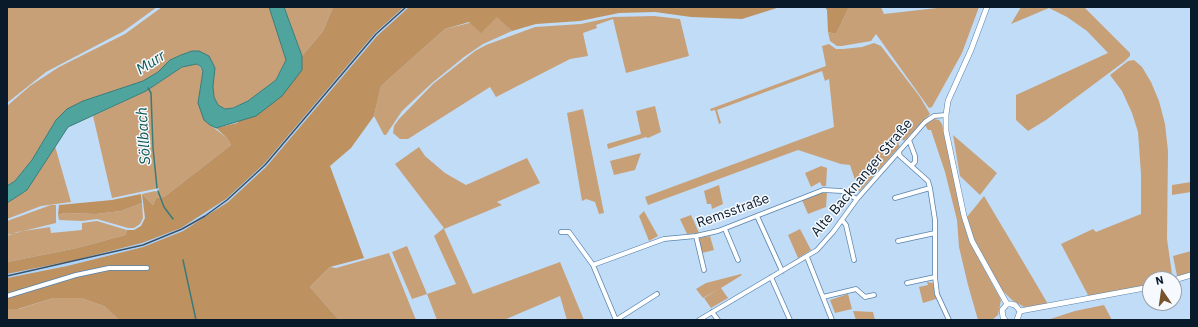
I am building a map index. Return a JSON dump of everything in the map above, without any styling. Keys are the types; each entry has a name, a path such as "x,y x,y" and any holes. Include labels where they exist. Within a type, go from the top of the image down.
{"street":[{"path":"987,7 971,50 948,101 946,115 949,147 967,227 980,257 1007,304"},
{"name":"Alte Backnanger Straße","path":"699,320 771,277 807,258 823,244 857,199 929,118 946,115"},
{"path":"909,140 915,156 915,162 912,165"},
{"path":"899,152 900,156 912,165 928,181 930,188 935,220 935,277 937,294 948,319 942,320"},
{"path":"894,198 930,188"},
{"name":"Remsstraße","path":"593,265 664,239 696,236 725,229 823,190 842,191 857,199"},
{"path":"756,216 782,271"},
{"path":"842,220 846,225 854,260"},
{"path":"725,229 738,260"},
{"path":"561,232 569,232 593,265 601,288 616,320 657,294"},
{"path":"898,241 935,233"},
{"path":"696,236 704,270"},
{"path":"807,258 832,320"},
{"path":"7,296 76,275 109,268 147,268"},
{"path":"771,277 790,320"},
{"path":"907,283 935,277"},
{"path":"1020,311 1142,288"},
{"path":"823,297 856,289 865,297 874,295"},
{"path":"1007,304 1015,305 1020,311 1017,320"},
{"path":"1002,319 1002,310 1007,304"},
{"path":"712,312 718,320"}],"shaded area":[{"path":"7,7 157,7 124,31 46,72 7,103"},
{"path":"162,7 269,7 286,60 276,80 248,101 232,108 225,109 218,105 214,97 213,86 215,68 192,51 181,55 170,60 158,72 143,81 83,101 56,120 32,160 15,181 7,186 7,106 30,86 59,67 125,34"},
{"path":"269,7 284,7 302,56 302,70 282,96 256,116 216,128 210,125 204,120 198,103 203,71 197,64 182,67 146,91 68,127 27,190 7,203 7,186 15,181 32,160 56,120 67,109 83,101 143,81 158,72 170,60 181,55 192,51 199,51 209,56 215,68 213,86 214,97 218,105 225,109 233,108 248,101 276,80 286,60"},
{"path":"284,7 333,7 323,31 302,56"},
{"path":"333,7 404,7 375,33 264,164 226,199 181,228 142,243 75,260 7,274 7,262 77,248 125,235 127,230 134,230 141,226 145,218 142,194 153,205 156,198 164,197 231,145 227,138 216,128 237,123 302,63 302,56 323,31"},
{"path":"404,7 409,7 377,36 266,167 228,202 183,231 143,247 67,266 7,278 7,274 24,269 75,260 142,243 181,228 226,199 264,164 375,33"},
{"path":"409,7 780,7 742,19 691,17 655,12 619,13 580,21 536,24 512,31 497,17 481,33 469,22 445,29 381,86 374,116 351,148 330,166 364,258 330,267 310,287 339,320 119,320 104,306 81,298 53,298 18,309 7,309 7,278 67,266 143,247 183,231 228,202 266,167 377,36"},
{"path":"825,7 849,7 836,34 828,32 827,10"},
{"path":"849,7 881,7 884,14 946,7 979,7 962,53 932,107 929,108 876,34 871,41 842,46 837,46 830,41 828,32 836,34"},
{"path":"1021,7 1084,7 1130,53 1130,56 1125,61 1046,120 1028,131 1016,120 1016,95 1108,53 1087,31 1067,17 1049,8 1011,24"},
{"path":"497,16 512,31 483,44 464,57 432,83 402,111 386,135 384,135 374,116 381,86 445,29"},
{"path":"654,16 680,19 689,56 626,73 613,19 596,25 597,28 583,33 588,56 570,59 496,97 490,87 408,139 400,139 393,133 394,126 399,119 433,84 475,51 486,45 535,27 581,24 613,17"},
{"path":"874,43 881,46 920,97 930,114 904,141 902,139 898,144 900,146 859,192 850,165 841,164 798,150 648,205 645,197 834,127 829,79 825,81 822,71 717,110 721,123 719,124 715,110 711,111 710,109 826,66 822,46 829,44 836,49 843,49 862,47"},
{"path":"1134,60 1142,67 1151,82 1159,101 1165,124 1168,151 1167,239 1172,271 1142,271 1142,286 1089,297 1061,244 1093,229 1096,232 1141,214 1141,174 1138,132 1132,113 1122,91 1110,75 1128,61"},
{"path":"197,64 203,71 198,103 210,125 227,138 231,145 164,197 156,198 153,205 142,194 155,191 158,192 159,188 112,198 93,116 146,91 182,67"},
{"path":"655,106 661,132 648,138 646,137 608,149 607,144 641,134 636,111"},
{"path":"583,109 604,213 599,214 595,202 586,199 582,201 567,113"},
{"path":"934,119 939,120 942,124 969,241 1001,300 998,315 992,320 978,320 959,247 957,220 945,172 931,130 928,130 925,125"},
{"path":"953,135 997,173 980,195 960,176"},
{"path":"55,146 71,202 41,206 7,219 7,203 27,190"},
{"path":"419,147 425,156 445,173 466,185 527,158 540,183 497,202 502,205 444,229 473,294 560,262 584,320 567,320 560,296 504,320 437,320 427,294 456,284 434,236 444,228 395,164"},
{"path":"641,153 635,170 614,175 610,161"},
{"path":"821,166 827,168 826,186 822,186 820,182 811,187 805,173"},
{"path":"1191,182 1191,192 1172,195 1172,185"},
{"path":"719,185 723,204 712,209 711,204 707,204 704,191"},
{"path":"823,192 827,192 826,207 808,214 802,200"},
{"path":"141,194 142,203 121,211 96,214 64,213 58,215 59,205 112,200"},
{"path":"984,196 1048,304 1024,307 1012,300 1002,290 987,266 974,241 967,217"},
{"path":"142,203 143,218 140,224 134,228 128,228 97,219 82,221 59,220 58,215 64,213 96,214 121,211"},
{"path":"51,205 56,205 56,223 7,235 7,221"},
{"path":"644,211 658,236 649,241 639,216"},
{"path":"691,215 699,233 687,234 680,219"},
{"path":"97,221 127,230 125,235 77,248 7,262 7,236 17,232 50,227 51,233 82,230 82,223"},
{"path":"800,229 811,250 798,258 788,235"},
{"path":"710,236 714,250 702,253 699,238"},
{"path":"407,246 427,294 412,299 392,252"},
{"path":"1191,251 1191,273 1182,275 1182,271 1176,271 1173,256"},
{"path":"389,253 416,320 339,320 310,287 330,267 336,268"},
{"path":"742,275 721,288 728,298 711,308 704,298 719,289 703,298 696,289 706,283"},
{"path":"927,282 933,283 936,299 923,303 919,287 928,285"},
{"path":"848,294 852,309 835,313 830,300"},
{"path":"53,298 81,298 104,306 119,320 7,320 7,309 19,309"},
{"path":"1104,305 1112,320 1047,320 1075,311"},
{"path":"853,311 873,312 875,320 856,320"}],"waterway":[{"name":"Söllbach","path":"148,88 151,93 153,148 157,188"},
{"name":"Söllbach","path":"158,191 164,207 173,219"},
{"name":"Söllbach","path":"183,260 196,320"}],"railway":[{"path":"7,276 143,245 182,229 205,216 227,200 265,165 376,34 406,7"}],"water label":[{"name":"Murr","path":"151,63"}]}
